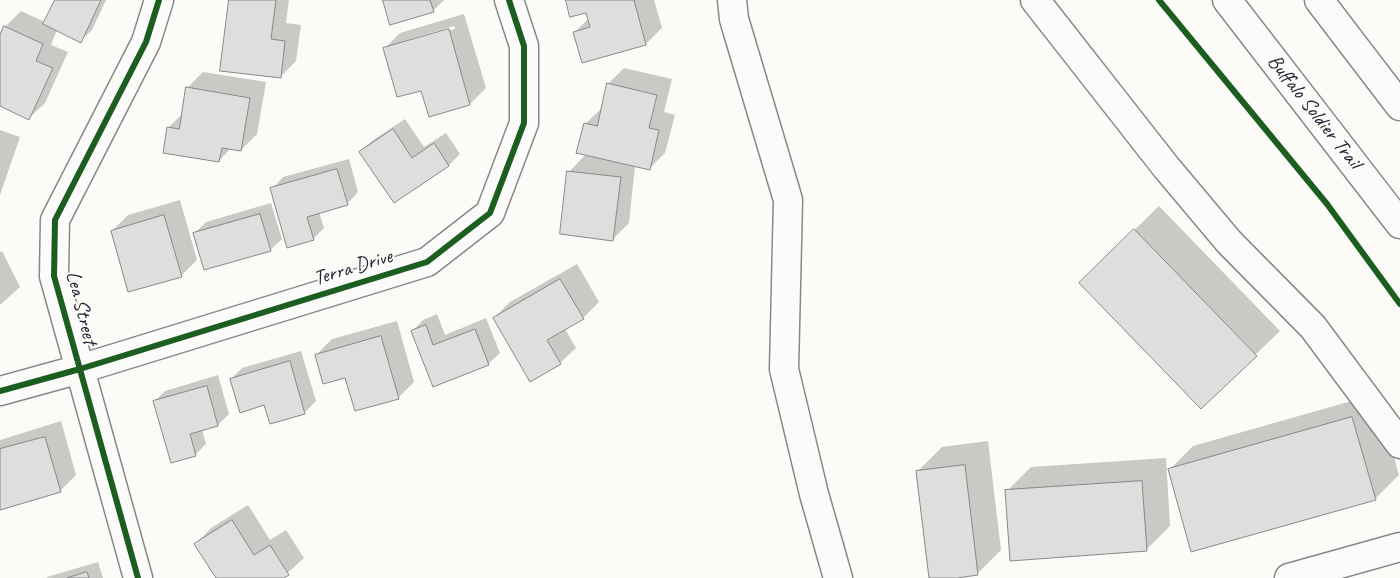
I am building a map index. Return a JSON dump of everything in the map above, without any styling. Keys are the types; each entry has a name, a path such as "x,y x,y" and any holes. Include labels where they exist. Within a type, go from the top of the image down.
{"street":[{"name":"Lea Street","path":"138,578 54,276 55,220 146,42 159,0"},
{"name":"Terra Drive","path":"0,391 80,369 427,262 490,213 524,123 524,46 509,0"},
{"path":"732,0 734,19 788,200 784,369 814,494 838,578"},
{"path":"1034,0 1166,167 1229,242 1313,327 1400,444"},
{"name":"Buffalo Soldier Trail","path":"1227,0 1400,224"},
{"path":"1318,0 1400,106"},
{"path":"1288,578 1400,547"}],"building":[{"path":"55,0 101,0 81,43 43,24"},
{"path":"229,0 276,0 271,39 285,41 281,78 220,71"},
{"path":"383,0 430,0 434,12 390,25"},
{"path":"566,0 634,0 646,45 582,63 573,32 590,27 586,13 570,17"},
{"path":"4,26 43,44 36,61 53,68 29,120 0,106 0,35"},
{"path":"449,29 470,105 429,117 421,91 397,97 383,48"},
{"path":"607,83 657,95 649,128 659,130 650,170 576,153 584,123 597,126"},
{"path":"186,87 250,98 241,151 222,148 219,162 163,153 167,127 179,129"},
{"path":"393,129 412,158 434,143 449,166 394,203 359,152"},
{"path":"337,169 348,205 307,217 314,240 287,248 270,188"},
{"path":"567,171 621,177 613,241 560,234"},
{"path":"260,214 271,251 204,270 193,233"},
{"path":"164,215 182,277 128,292 111,231"},
{"path":"1134,229 1257,356 1201,409 1079,283"},
{"path":"560,279 584,319 547,340 561,364 530,382 493,318"},
{"path":"426,325 433,345 475,329 489,365 433,387 411,331"},
{"path":"381,336 399,399 355,411 345,378 323,384 315,355"},
{"path":"290,361 305,414 270,424 264,405 240,413 230,379"},
{"path":"207,386 218,426 190,434 196,456 171,463 153,401"},
{"path":"1352,417 1376,500 1191,552 1168,469"},
{"path":"45,437 61,492 0,510 0,449"},
{"path":"965,465 978,575 957,578 929,578 916,471"},
{"path":"1142,481 1147,551 1010,561 1005,490"},
{"path":"232,520 254,555 270,545 289,575 284,578 216,578 194,544"},
{"path":"87,572 89,578 67,578"}],"cycle path":[{"path":"138,578 54,276 55,220 146,42 159,0"},
{"path":"0,391 80,369 427,262 490,213 524,123 524,46 509,0"},
{"path":"1159,0 1327,204 1400,304"}]}
